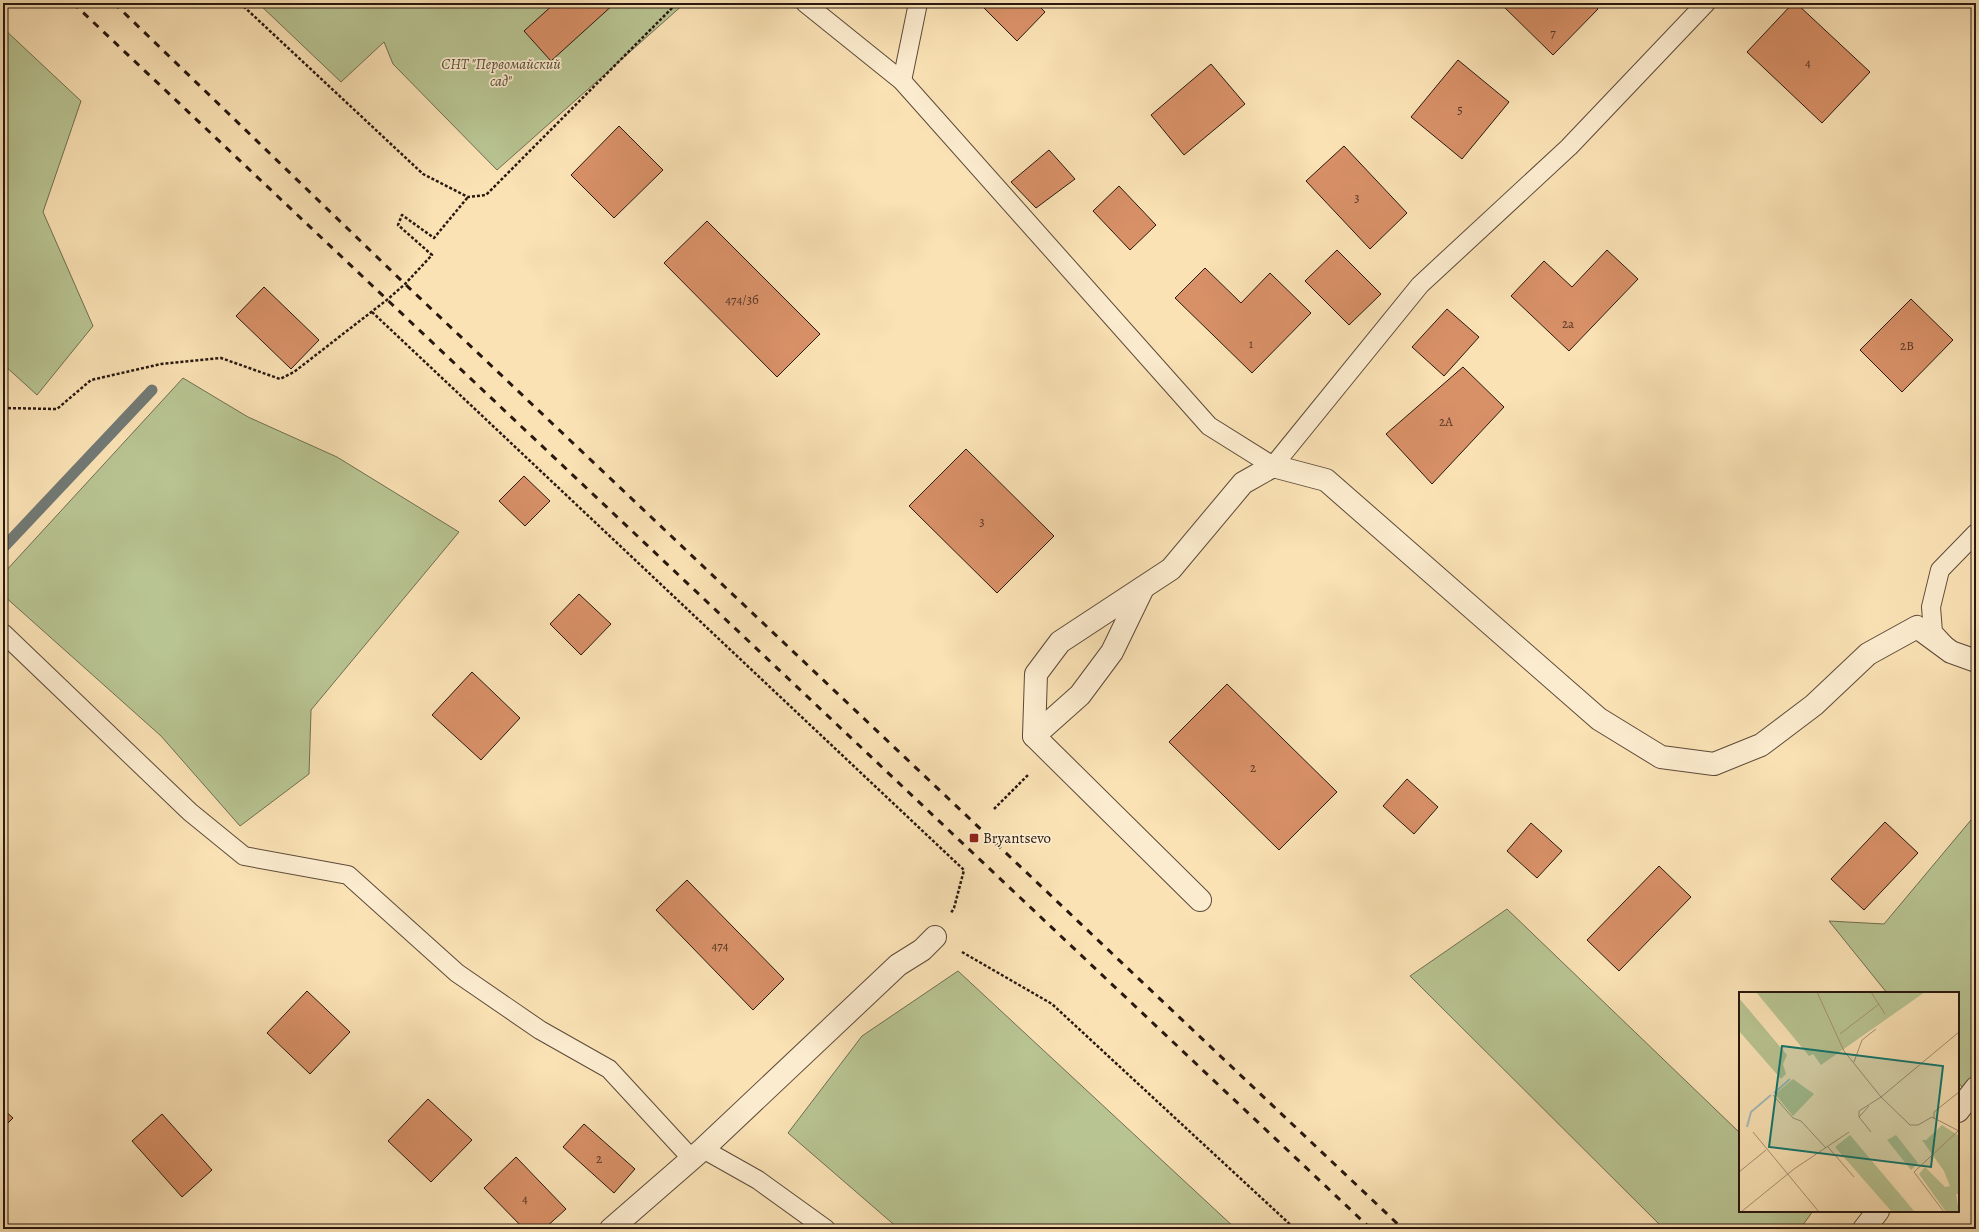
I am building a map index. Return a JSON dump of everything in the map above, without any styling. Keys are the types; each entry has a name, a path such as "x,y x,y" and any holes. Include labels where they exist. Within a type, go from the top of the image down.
{"street":[{"path":"1200,900 1034,736 1036,674 1060,642 1171,569 1243,483 1274,466 1326,480 1599,719 1661,757 1714,764 1761,745 1814,705 1868,654 1917,627 1951,652 1976,661"},
{"path":"1034,736 1080,694 1112,652 1144,587"},
{"path":"610,1229 697,1154 898,965 922,950 935,937"},
{"path":"1959,1110 1976,1088"},
{"path":"1864,1229 1877,1212"}],"lane":[{"path":"805,3 902,81 1209,426 1274,466 1420,285 1568,147 1706,3"},
{"path":"902,81 918,3"},
{"path":"1951,652 1933,632 1931,607 1940,570 1976,534"},
{"path":"3,633 190,812 244,856 348,875 457,973 540,1030 609,1069 697,1154 758,1180 826,1229"}],"path":[{"path":"240,3 423,174 468,197 486,195 676,3"},
{"path":"3,408 57,409 91,380 160,364 221,358 280,379 294,372 372,312 405,284 432,255 398,225 402,215 434,238 468,197"},
{"path":"372,312 964,870 954,908 935,937 1052,1004 1295,1229"},
{"path":"994,809 1039,764 1034,736"}],"green space":[{"name":"СНТ \"Первомайский сад\"","path":"258,3 685,3 497,170 393,64 384,42 341,82"},
{"path":"3,28 81,101 43,212 93,326 37,395 3,364"},
{"path":"183,378 248,417 337,457 459,532 311,710 309,774 240,826 161,736 3,595 3,574"},
{"path":"1976,814 1976,1104 1959,1083 1959,992 1886,992 1829,921 1884,924"},
{"path":"1507,909 1739,1132 1739,1212 1812,1212 1800,1229 1664,1229 1410,976"},
{"path":"958,971 1236,1229 899,1229 788,1133 862,1036"}],"building":[{"path":"555,3 615,3 551,61 524,31"},
{"path":"979,3 1036,3 1045,12 1017,41"},
{"path":"1500,3 1592,3 1598,9 1553,55"},
{"path":"1793,3 1796,3 1870,72 1822,123 1747,52"},
{"path":"1458,60 1509,102 1462,159 1411,117"},
{"path":"1211,64 1245,104 1184,155 1151,115"},
{"path":"619,126 663,170 614,218 571,175"},
{"path":"1344,146 1407,213 1370,249 1306,181"},
{"path":"1049,150 1075,179 1036,208 1011,182"},
{"path":"1119,186 1156,225 1130,250 1093,211"},
{"path":"707,221 820,334 777,377 664,263"},
{"path":"1337,250 1381,294 1349,325 1305,281"},
{"path":"1607,250 1638,279 1569,351 1511,296 1544,261 1572,287"},
{"path":"1205,268 1241,303 1270,273 1311,313 1252,373 1175,298"},
{"path":"264,287 319,340 291,369 236,316"},
{"path":"1911,299 1953,340 1902,392 1860,350"},
{"path":"1447,309 1479,337 1444,376 1412,347"},
{"path":"1463,367 1504,407 1432,484 1386,434"},
{"path":"966,449 1054,536 997,593 909,506"},
{"path":"524,476 550,501 525,526 499,501"},
{"path":"579,594 611,624 581,655 550,624"},
{"path":"472,672 520,718 481,760 432,715"},
{"path":"1227,684 1337,792 1279,850 1169,742"},
{"path":"1407,779 1438,807 1414,834 1383,806"},
{"path":"1885,822 1918,853 1864,910 1831,879"},
{"path":"1531,823 1562,851 1537,878 1507,851"},
{"path":"1659,866 1691,897 1619,971 1587,940"},
{"path":"687,880 784,979 753,1010 656,910"},
{"path":"307,991 350,1032 310,1074 267,1033"},
{"path":"428,1099 472,1140 431,1182 388,1141"},
{"path":"3,1109 13,1118 3,1128"},
{"path":"162,1114 212,1170 182,1197 132,1141"},
{"path":"584,1124 635,1169 614,1193 563,1147"},
{"path":"516,1157 566,1209 544,1229 524,1229 484,1188"}],"waterway":[{"path":"3,548 152,390"}],"railway":[{"path":"73,3 1371,1229"},
{"path":"114,3 405,284 1403,1229"}],"place":[{"name":"Bryantsevo","path":"974,838"}]}
